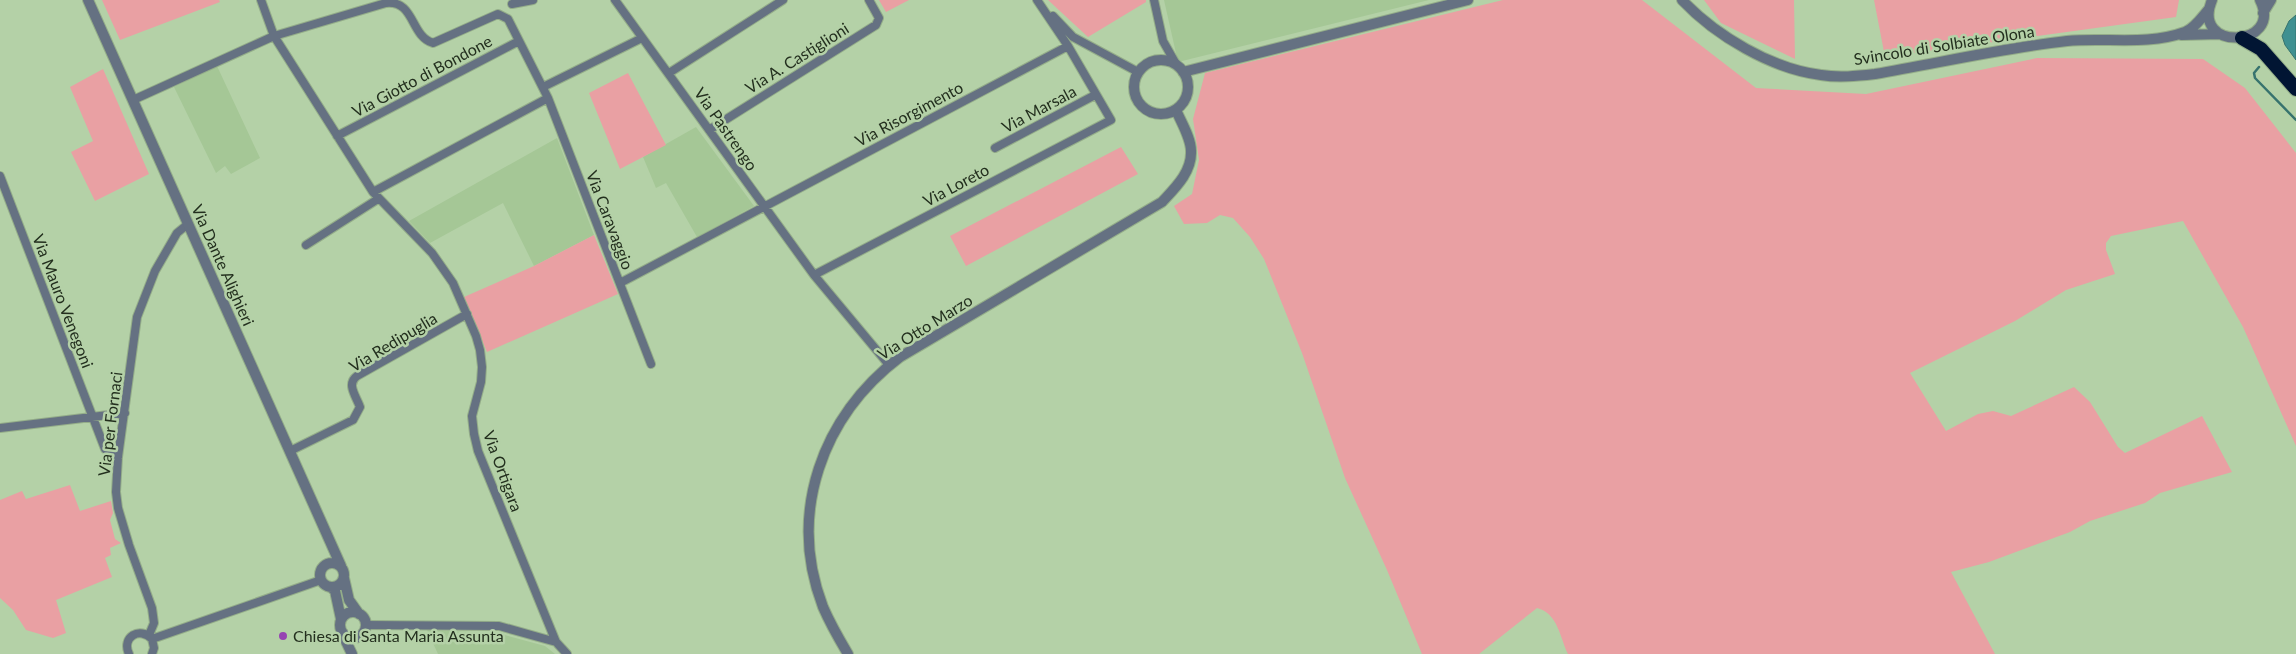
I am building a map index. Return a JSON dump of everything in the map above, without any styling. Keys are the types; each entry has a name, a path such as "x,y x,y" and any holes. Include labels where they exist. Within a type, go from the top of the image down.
{"highway":[{"path":"2242,38 2261,49 2296,89"}],"street":[{"name":"Via Dante Alighieri","path":"88,0 341,566 348,600 366,624"},
{"name":"Via Ortigara","path":"261,0 274,36 373,192 432,253 453,283 476,336 482,367 472,416 478,451 556,642 567,654"},
{"path":"512,4 534,0"},
{"name":"Via Pastrengo","path":"615,0 814,275 888,365"},
{"path":"669,73 783,0"},
{"name":"Via A. Castiglioni","path":"709,130 876,25 879,18 869,0"},
{"path":"1154,0 1163,40 1180,68 1187,79 1187,96 1176,110 1158,115 1142,107 1136,99 1133,90 1138,72 1151,61 1159,60 1180,68 1468,0"},
{"name":"Svincolo di Solbiate Olona","path":"1682,0 1712,26 1773,63 1821,75 1875,74 2069,41 2151,39 2220,34 2235,39 2242,38"},
{"path":"2260,0 2264,13"},
{"path":"2242,38 2255,32 2272,0"},
{"name":"Via Caravaggio","path":"274,36 393,2 403,6 427,41 433,43 498,14 508,19 548,98 651,364"},
{"name":"Via Marsala","path":"1040,2 1111,120"},
{"name":"Via Marsala","path":"1040,2 1073,37 1138,72"},
{"name":"Svincolo di Solbiate Olona","path":"2172,36 2187,31 2198,23 2211,4"},
{"name":"Svincolo di Solbiate Olona","path":"2211,4 2212,23 2220,34"},
{"path":"133,100 274,36"},
{"path":"543,87 642,38"},
{"name":"Via Giotto di Bondone","path":"337,136 519,41"},
{"name":"Via Risorgimento","path":"620,283 1068,46"},
{"name":"Via Marsala","path":"995,148 1095,95"},
{"path":"373,192 548,98"},
{"name":"Via Otto Marzo","path":"848,654 829,621 814,574 809,525 812,492 821,460 843,416 863,390 888,365 1162,202 1176,188 1184,176 1191,152 1176,110"},
{"name":"Via Loreto","path":"814,275 1111,120"},
{"name":"Via Mauro Venegoni","path":"0,176 105,449 118,457"},
{"path":"306,245 378,199"},
{"name":"Via per Fornaci","path":"152,654 154,648 150,637 154,623 152,608 128,545 118,508 116,492 118,457 134,335 142,302 155,271 176,233 188,224"},
{"name":"Via Redipuglia","path":"290,452 353,420 360,407 351,384 352,380 357,376 467,314"},
{"path":"0,428 125,413"},
{"path":"321,580 321,571 329,542"},
{"path":"323,567 330,563 341,566"},
{"path":"331,586 339,585 344,578"},
{"path":"129,654 126,646 130,637 139,632 150,637 321,580 336,591 342,620 342,632 352,654"},
{"path":"342,620 350,612 359,614"},
{"path":"358,654 358,640 366,624 499,626 556,642"},
{"path":"342,632 352,638 361,635"}],"shaded area":[{"path":"102,0 219,0 220,2 120,40"},
{"path":"879,0 909,0 886,12"},
{"path":"1048,0 1146,0 1146,2 1088,37"},
{"path":"1164,0 1429,0 1178,62"},
{"path":"1503,0 1642,0 1756,88 1866,94 2037,58 2203,59 2245,88 2296,153 2296,446 2243,327 2183,221 2111,236 2106,243 2106,250 2115,274 2066,290 2015,321 1910,373 1946,431 1978,414 1993,411 2011,416 2074,387 2090,402 2118,447 2125,453 2202,416 2232,472 2160,493 2145,503 2090,521 2070,532 1989,562 1951,572 1995,654 1568,654 1550,615 1537,608 1479,654 1422,654 1387,570 1345,478 1302,353 1264,259 1250,237 1233,218 1220,215 1207,223 1184,224 1174,206 1192,194 1199,160 1193,119 1205,73"},
{"path":"1704,0 1794,0 1795,59 1721,23"},
{"path":"1874,0 2179,0 2176,17 1885,57"},
{"path":"217,66 260,158 231,174 225,166 216,173 174,87"},
{"path":"103,69 149,174 95,201 71,152 93,141 70,87"},
{"path":"628,73 666,145 620,169 589,93"},
{"path":"696,127 754,206 697,237 666,183 656,188 643,157"},
{"path":"557,138 594,235 534,266 503,203 430,243 409,221"},
{"path":"1121,147 1138,174 966,266 950,236"},
{"path":"594,235 618,294 487,352 464,297 534,266"},
{"path":"70,485 80,511 111,501 113,513 110,520 115,539 121,543 110,548 111,555 105,558 112,577 56,600 66,633 53,638 26,630 13,610 0,598 0,500 22,491 26,499"},
{"path":"427,630 497,633 545,646 555,654 438,654"}],"water":[{"path":"2296,15 2296,60 2285,45 2282,36 2289,21"}],"waterway":[{"path":"2259,67 2254,73 2255,78 2296,120"}],"place":[{"name":"Chiesa di Santa Maria Assunta","path":"283,636"}]}
